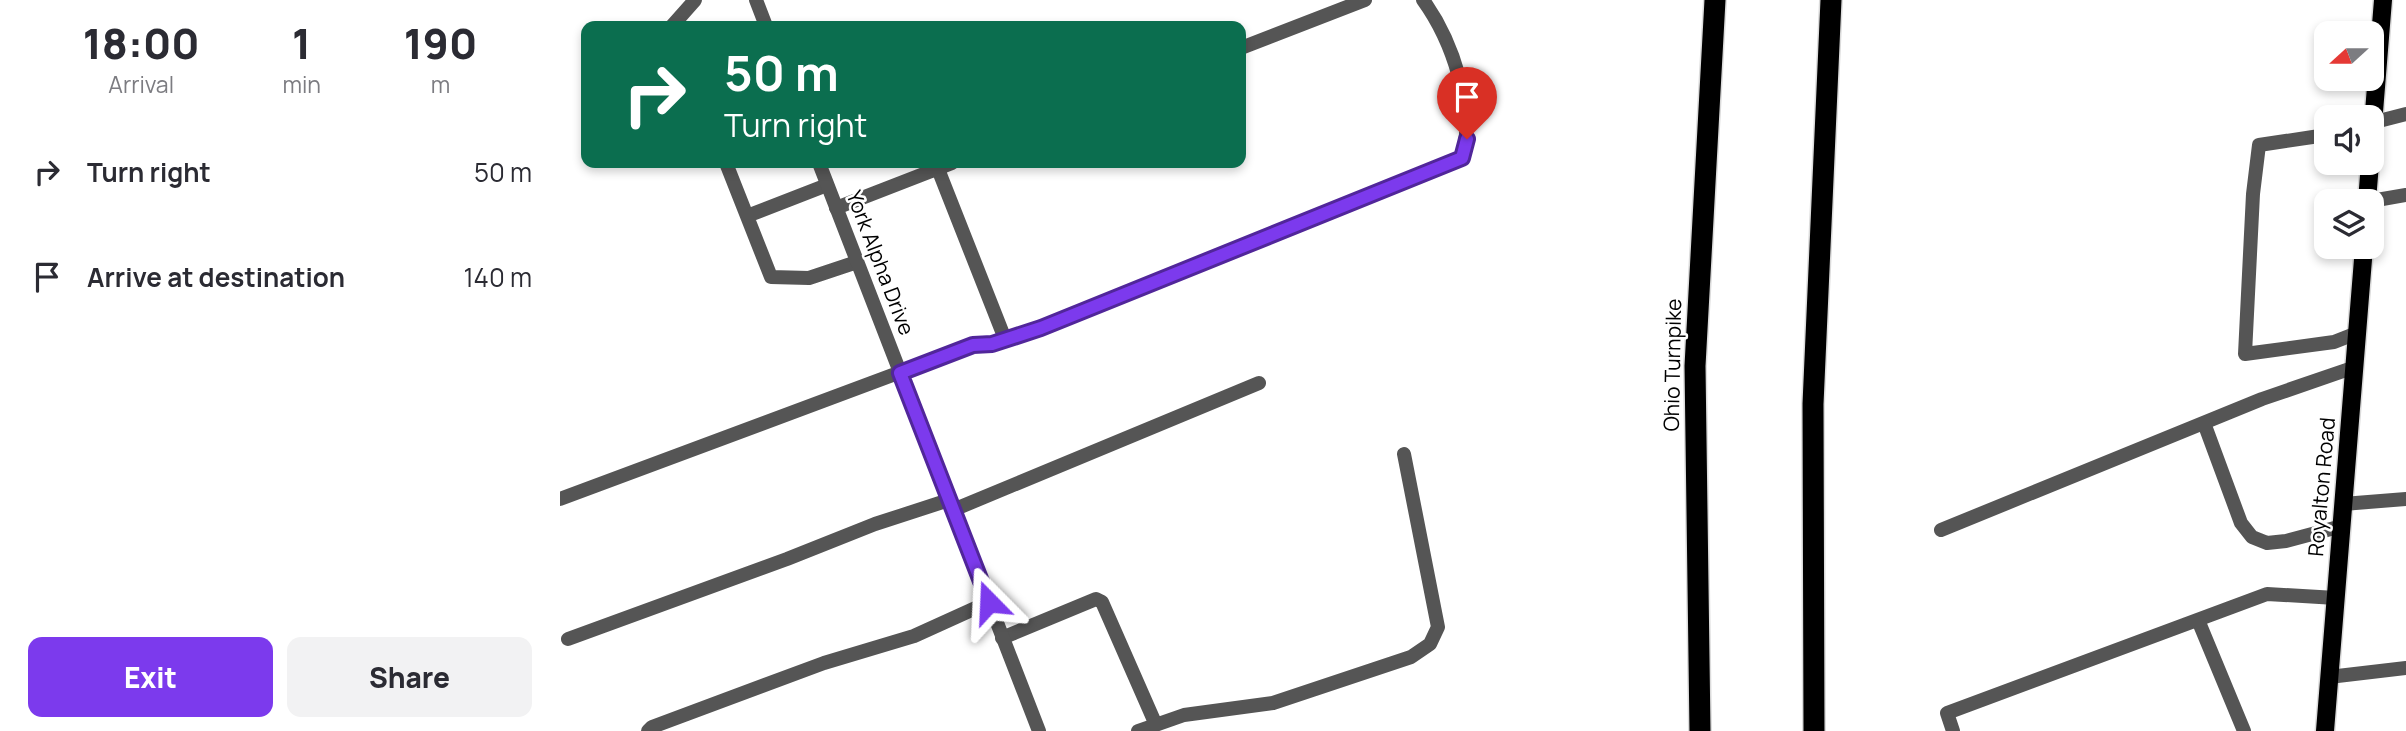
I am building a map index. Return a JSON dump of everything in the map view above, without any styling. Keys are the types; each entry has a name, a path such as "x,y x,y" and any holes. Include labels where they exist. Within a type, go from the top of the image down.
{"highway":[{"name":"Ohio Turnpike","path":"1700,731 1695,366 1715,0"},
{"path":"1814,731 1813,404 1831,0"}],"main road":[{"path":"2374,105 2383,0"},
{"name":"Royalton Road","path":"2325,731 2363,259"}],"street":[{"path":"676,21 695,0"},
{"path":"756,0 764,21"},
{"path":"1246,46 1365,0"},
{"path":"560,499 973,345 1041,328 1462,158 1467,139 1463,87 1434,14 1423,0"},
{"path":"2384,120 2406,114"},
{"path":"2314,137 2259,145 2253,194 2245,354 2333,342 2357,333"},
{"path":"728,168 771,277 809,278 857,262"},
{"name":"York Alpha Drive","path":"821,168 989,602 1034,729"},
{"path":"836,208 938,169 1005,339"},
{"path":"747,216 827,185"},
{"path":"2384,199 2406,195"},
{"path":"1941,530 2262,399 2355,367"},
{"path":"568,639 875,524 951,505 1259,383"},
{"path":"2204,423 2241,523 2252,537 2267,543 2286,541 2342,526"},
{"path":"1138,731 1184,715 1273,703 1411,657 1430,644 1438,627 1404,454"},
{"path":"2343,504 2406,499"},
{"path":"1953,731 1947,713 2267,594 2336,598"},
{"path":"1002,638 1097,599 1102,601 1156,724"},
{"path":"648,731 652,727 824,663 914,636 989,602"},
{"path":"2198,620 2244,731"},
{"path":"2329,677 2406,668"}],"route":[{"path":"989,602 900,373 973,345 992,344 1041,328 1215,256 1359,201 1462,158 1467,139"}]}
